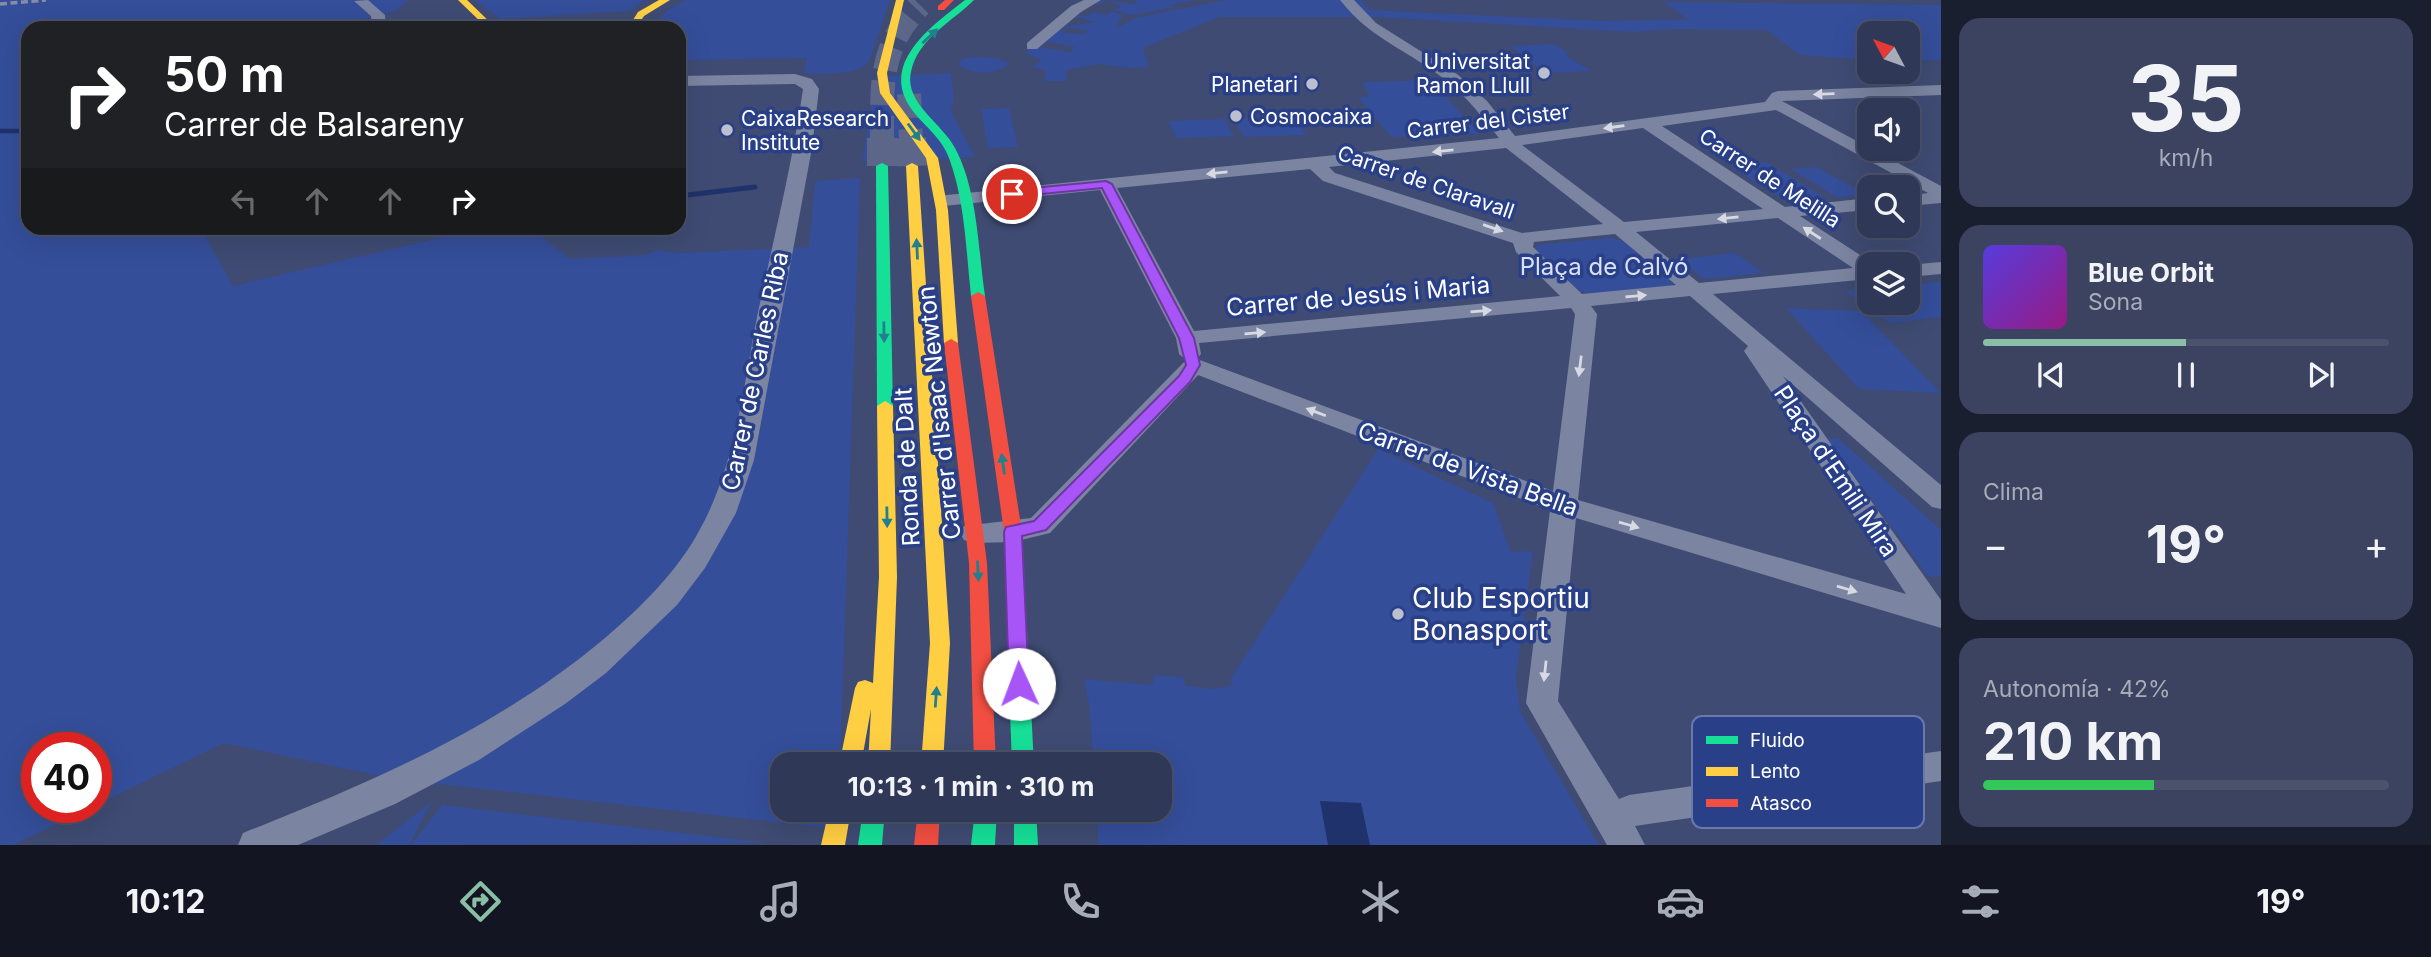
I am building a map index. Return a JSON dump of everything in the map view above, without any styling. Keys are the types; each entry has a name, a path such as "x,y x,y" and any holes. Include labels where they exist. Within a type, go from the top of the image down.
{"main road":[{"path":"462,0 484,21"},
{"path":"634,21 666,0"},
{"name":"Carrer d'Isaac Newton","path":"970,0 943,9 907,62 902,79 913,105 946,140 955,157 963,198 1013,532 1022,752"},
{"name":"Carrer d'Isaac Newton","path":"902,6 882,73 885,93 932,158 940,200 952,360 978,563 985,752"},
{"name":"Ronda de Dalt","path":"880,752 888,577 882,166"},
{"name":"Ronda de Dalt","path":"912,166 940,642 933,752"},
{"path":"853,752 888,577"},
{"path":"833,845 838,822"},
{"path":"870,845 873,822"},
{"path":"926,845 928,822"},
{"path":"983,845 985,822"},
{"path":"1025,822 1026,845"}],"street":[{"path":"1032,46 1076,9 1094,0"},
{"path":"1347,0 1360,16 1378,31 1429,60 1452,77 1480,104 1511,142 1740,327 1941,500"},
{"path":"361,1 378,15 378,21"},
{"name":"Carrer de Carles Riba","path":"256,845 382,794 488,737 570,681 619,642 672,590 695,561 722,514 741,460 803,148 811,87 804,81 790,79 686,81"},
{"name":"Carrer del Cister","path":"1778,105 1772,100 1773,97 1941,90"},
{"path":"1778,105 1941,195"},
{"name":"Carrer del Cister","path":"940,200 1511,142 1778,105"},
{"name":"Carrer de Melilla","path":"1646,123 1857,263"},
{"name":"Carrer de Claravall","path":"1315,164 1329,177 1524,240"},
{"path":"974,533 1013,532 1040,526 1184,379 1193,365 1187,338 1106,184"},
{"path":"1920,199 1941,195"},
{"path":"1627,845 1542,703 1586,314 1577,301 1523,248 1524,240 1530,237 1857,205"},
{"path":"1920,270 1941,268"},
{"name":"Carrer de Jesús i Maria","path":"1187,338 1694,291 1857,272"},
{"name":"Plaça d'Emili Mira","path":"1740,327 1784,396 1938,615"},
{"name":"Carrer de Vista Bella","path":"1193,365 1563,506 1938,615"},
{"path":"1642,808 1692,801"}],"green space":[{"path":"0,0 409,0 395,11 357,21 21,21 21,235 207,235 233,286 452,235 539,235 570,259 644,255 658,250 680,253 809,247 815,181 860,178 840,752 770,752 770,821 394,779 224,743 112,797 112,732 21,732 21,823 59,823 13,845 0,845"},
{"path":"475,0 646,0 629,11 500,19"},
{"path":"686,0 890,0 869,62 855,70 830,73 804,73 807,58 686,60 686,21 658,21 671,8"},
{"path":"1097,0 1134,4 1138,2 1133,0 1195,0 1170,5 1177,7 1131,15 1113,10 1120,8 1120,5 1105,1 1096,5 1091,3"},
{"path":"1226,0 1360,0 1370,10 1601,21 1688,19 1663,2 1941,5 1941,60 1920,60 1920,21 1857,21 1857,59 1800,55 1767,30 1672,29 1633,32 1376,17 1219,17 1143,48 1149,67 1098,64 1067,70 1066,81 1045,81 1045,70 1032,67 1042,60 1027,54 1028,49 1039,47 1070,52 1075,47 1043,41 1057,29 1064,30 1063,33 1085,34 1089,30 1060,27 1096,22 1073,16 1076,14 1087,16 1094,12 1107,15 1112,11 1122,15 1116,29 1135,18"},
{"path":"1555,44 1569,54 1565,55 1591,71 1545,73 1530,62 1533,61 1509,46"},
{"path":"979,57 1011,63 992,72 971,71 958,64 964,58"},
{"path":"951,73 954,99 951,111 975,157 862,162 876,77"},
{"path":"1430,80 1480,134 1391,137 1359,98 1369,96 1363,82"},
{"path":"1009,108 1018,147 988,148 981,109"},
{"path":"1294,117 1307,135 1244,137 1233,119"},
{"path":"1224,119 1234,136 1176,138 1168,121"},
{"path":"1766,162 1824,197 1785,200 1731,167"},
{"path":"1817,167 1857,190 1857,196 1836,197 1791,169"},
{"name":"Plaça de Calvó","path":"1610,238 1623,241 1673,282 1669,287 1591,294 1580,291 1535,249 1538,245"},
{"path":"1735,253 1764,273 1704,279 1679,259"},
{"path":"1941,282 1941,317 1890,323 1879,315 1920,315 1920,284"},
{"path":"1857,290 1857,300 1845,291"},
{"path":"1786,308 1857,311 1857,315 1865,315 1941,393 1859,389"},
{"path":"1838,438 1941,530 1941,577 1928,576 1827,439"},
{"name":"Club Esportiu Bonasport","path":"1378,449 1493,503 1511,552 1533,551 1516,678 1520,711 1599,845 1098,845 1097,822 1172,822 1172,752 1093,752 1084,679 1152,685 1155,675 1183,677 1186,686 1215,689 1233,685 1230,680"},
{"path":"432,801 409,845 377,845"},
{"path":"442,805 768,843 411,845"},
{"path":"776,822 838,822 838,829"}],"shaded area":[{"path":"1320,801 1361,803 1370,845 1328,845"}],"waterway":[{"path":"0,131 21,131"},
{"path":"686,195 755,187"}],"tunnel":[{"path":"882,166 882,101 886,67 897,36 920,5"},
{"path":"909,94 911,140"},
{"path":"911,138 912,166"}],"railway":[{"path":"0,4 46,0"}],"traffic: fast":[{"path":"970,0 919,46 905,75 906,90 915,106 951,149 959,172 978,296"},
{"path":"882,166 885,406"},
{"path":"1017,631 1022,752"},
{"path":"870,845 873,822"},
{"path":"983,845 985,822"},
{"path":"1025,822 1026,845"}],"traffic: slow":[{"path":"462,0 484,21"},
{"path":"635,21 641,14 666,0"},
{"path":"900,0 882,73 885,93 932,158 942,210 951,343"},
{"path":"912,166 940,643 933,752"},
{"path":"880,752 888,577 885,406"},
{"path":"853,752 865,688"},
{"path":"833,845 838,822"}],"traffic: jam":[{"path":"941,8 950,0"},
{"path":"978,296 1013,532 1017,631"},
{"path":"951,343 978,563 985,752"},
{"path":"926,845 928,822"}],"place":[{"name":"Universitat Ramon Llull","path":"1544,73"},
{"name":"Planetari","path":"1312,84"},
{"name":"Cosmocaixa","path":"1236,116"},
{"name":"CaixaResearch Institute","path":"727,130"},
{"name":"Club Esportiu Bonasport","path":"1398,614"}],"route":[{"path":"1012,194 1106,184 1187,338 1193,365 1184,379 1040,526 1013,532 1019,684"}]}
